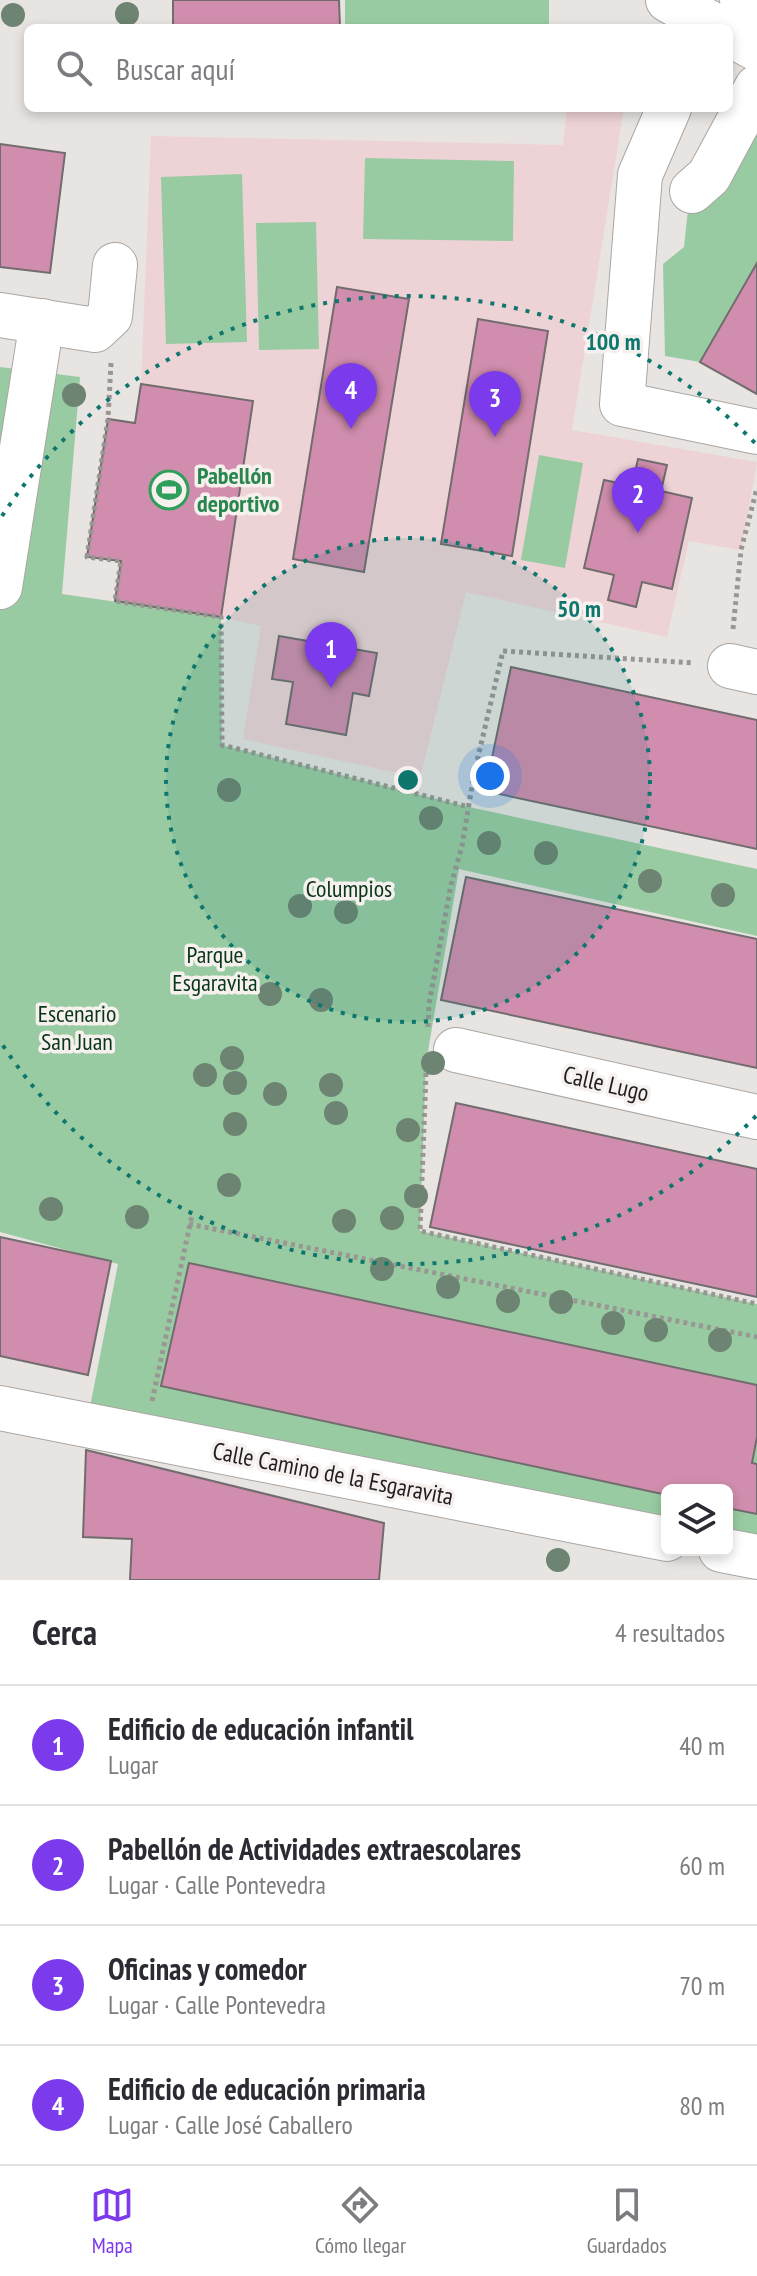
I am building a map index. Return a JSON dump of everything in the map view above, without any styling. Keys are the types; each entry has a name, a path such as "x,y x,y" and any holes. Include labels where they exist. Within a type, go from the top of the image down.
{"street":[{"path":"668,0 720,22 757,8"},
{"path":"733,31 757,49"},
{"path":"692,191 709,176 757,87"},
{"path":"667,112 640,175 622,404 757,432"},
{"path":"0,587 21,318 95,330 110,316 115,265"},
{"name":"Calle Lugo","path":"436,1054 757,1117"},
{"name":"Calle Camino de la Esgaravita","path":"0,1408 661,1538"},
{"path":"733,1552 757,1557"}],"path":[{"path":"111,357 108,419 87,557 121,561 115,601 221,617 222,745 469,807"},
{"path":"757,488 741,550 744,669 503,651 474,774 429,1004 436,1054 420,1231 757,1304"},
{"path":"145,1437 192,1215"},
{"path":"189,1224 757,1337"}],"shaded area":[{"path":"567,112 623,112 572,430 757,462 741,550 689,541 667,637 466,592 420,778 243,739 261,626 115,601 121,562 87,557 108,419 135,422 141,384 151,136 563,145"}],"green space":[{"path":"345,0 549,0 549,24 345,24"},
{"path":"757,127 757,267 700,362 665,356 663,264 684,247 688,210"},
{"path":"365,158 514,161 513,241 363,239"},
{"path":"242,174 247,342 166,344 161,177"},
{"path":"316,222 319,349 259,350 256,223"},
{"name":"Parque Esgaravita","path":"0,367 80,377 62,594 221,617 222,745 469,807 757,869 757,936 459,869 426,1063 420,1231 757,1304 757,1547 733,1542 733,1484 661,1484 661,1527 90,1407 118,1264 0,1232"},
{"path":"539,455 583,463 565,568 521,560"}],"building":[{"path":"173,0 339,0 340,24 173,24"},
{"path":"0,144 65,153 50,273 0,267"},
{"path":"757,263 757,394 700,362"},
{"path":"337,287 409,299 364,572 293,559"},
{"path":"478,319 548,331 512,556 441,544"},
{"name":"Pabellón deportivo","path":"141,384 253,401 221,617 115,601 121,561 87,557 108,419 135,423"},
{"path":"638,459 667,465 661,491 692,498 672,589 642,582 636,607 608,600 614,575 584,568 604,480 632,486"},
{"path":"279,636 377,653 369,696 353,693 346,735 286,724 293,682 272,679"},
{"path":"511,667 757,720 757,849 485,791"},
{"path":"466,877 757,939 757,1068 441,1000"},
{"path":"456,1103 757,1169 757,1297 430,1227"},
{"path":"0,1237 111,1261 88,1375 0,1356"},
{"path":"189,1263 757,1385 757,1437 752,1463 757,1464 757,1514 733,1509 733,1484 661,1484 661,1494 161,1386"},
{"path":"86,1450 384,1523 379,1580 130,1580 132,1539 83,1537"}],"place":[{"name":"Edificio de educación primaria","path":"351,429"},
{"name":"Oficinas y comedor","path":"495,437"},
{"name":"Pabellón deportivo","path":"169,490"},
{"name":"Pabellón de Actividades extraescolares","path":"638,533"},
{"name":"Edificio de educación infantil","path":"331,688"}],"park label":[{"name":"Columpios","path":"349,889"},
{"name":"Escenario San Juan","path":"77,1028"}]}
